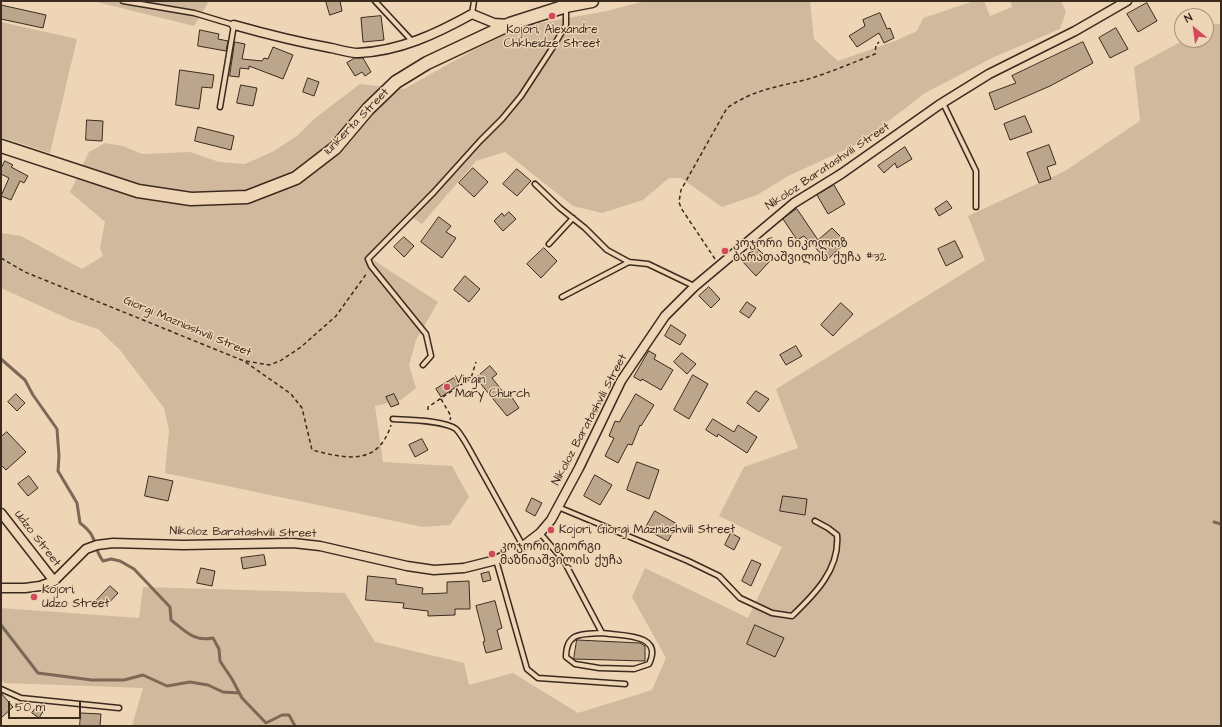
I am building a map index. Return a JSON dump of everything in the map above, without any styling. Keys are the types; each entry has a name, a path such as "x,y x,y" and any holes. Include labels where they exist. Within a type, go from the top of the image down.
{"main road":[{"name":"Iunkerta Street","path":"1,146 138,191 191,200 246,197 296,178 335,148 368,109 396,82 428,63 510,24 572,4 592,1"}],"street":[{"name":"Nikoloz Baratashvili Street","path":"54,581 86,549 97,545 113,543 183,545 293,543 326,547 408,566 434,570 464,568 496,560 523,546 540,533 551,520 621,381 665,316 694,286 794,203 853,166 943,103 989,74 1075,31 1127,1"},
{"path":"234,25 277,37 357,53 393,48 413,42 439,32 472,14 494,23 510,24"},
{"name":"Udzo Street","path":"1,512 54,581"},
{"path":"1,588 25,588 54,581"}],"lane":[{"path":"123,1 194,13 234,25 220,107"},
{"path":"375,1 413,42"},
{"path":"472,14 474,1"},
{"path":"422,364 431,356 426,334 371,266 368,260 371,255 391,238 407,218 434,192 502,119 521,96 566,25 572,4"},
{"path":"943,103 976,171 976,207"},
{"path":"536,184 560,208 608,250 629,262 648,264 694,286"},
{"path":"549,244 573,218"},
{"path":"562,297 629,262"},
{"path":"393,419 448,425 456,429 467,444 523,546"},
{"path":"557,507 688,561 720,576 740,598 772,613 792,616 813,595 833,566 838,547 837,535 815,521"},
{"path":"540,533 564,561 602,633"},
{"path":"496,560 527,669 538,678 625,684"},
{"path":"602,633 636,637 645,640 651,646 653,657 649,664 634,669 599,668 575,664 566,657 566,648 570,638 580,634 602,633"},
{"path":"1,689 21,698 119,708"}],"path":[{"path":"719,265 688,221 679,202 681,190 727,108 740,99 762,89 806,80 875,54 876,45 879,42"},
{"name":"Giorgi Mazniashvili Street","path":"1,258 25,272 244,361 291,394 302,408 312,450 343,458 375,452 387,438 393,419"},
{"path":"244,361 269,365 280,361 301,347 336,316 371,266"},
{"path":"428,410 428,407 471,378 476,362"},
{"path":"471,378 480,383"},
{"path":"441,399 451,416 448,425"}],"shaded area":[{"path":"93,1 209,1 194,26"},
{"path":"645,1 810,1 814,39 838,61 895,41 917,31 923,18 974,1 984,1 990,16 1012,7 1010,1 1061,1 1066,12 1060,29 994,57 925,93 860,143 788,176 757,195 722,207 681,178 669,178 643,200 602,213 573,206 505,152 476,161 422,224 407,214 372,259 438,302 416,340 409,365 416,388 401,400 375,406 383,462 452,466 469,497 450,525 423,527 165,473 169,430 164,408 120,350 98,329 71,320 1,288 1,233 21,236 82,269 103,256 100,248 105,222 70,192 89,152 105,143 123,146 142,154 190,152 219,162 245,164 272,152 297,136 314,119 360,84 404,89 472,51 523,26 607,11"},
{"path":"1,22 77,39 50,153 1,137"},
{"path":"1214,24 1221,24 1221,726 132,726 143,688 4,683 1,680 1,608 139,618 143,587 345,593 375,642 464,663 469,685 513,673 578,713 652,690 666,658 632,597 645,568 748,618 782,547 719,516 744,467 798,448 776,389 985,260 968,216 1065,171 1140,121 1134,67 1174,45 1174,48 1214,48"}],"building":[{"path":"326,1 340,1 342,11 330,15"},
{"path":"1147,3 1157,21 1138,32 1127,14"},
{"path":"1,5 46,15 43,28 1,19"},
{"path":"880,13 887,29 890,28 894,38 884,43 879,33 857,47 849,36 865,26 863,20"},
{"path":"381,16 384,40 363,42 361,18"},
{"path":"1116,28 1128,49 1110,58 1099,38"},
{"path":"200,30 219,34 218,39 228,41 226,51 198,46"},
{"path":"235,42 245,44 242,59 262,61 264,58 268,59 273,47 293,55 283,79 249,66 249,69 240,68 239,77 230,76"},
{"path":"1083,42 1093,63 1050,86 995,110 989,93 1016,83 1012,76"},
{"path":"355,58 363,58 371,72 365,76 362,72 355,76 347,63"},
{"path":"180,70 214,75 212,88 202,87 199,109 176,105"},
{"path":"308,78 319,82 314,96 303,92"},
{"path":"241,85 257,88 253,106 237,103"},
{"path":"1025,116 1032,132 1010,140 1004,124"},
{"path":"87,120 103,121 102,141 86,140"},
{"path":"198,127 234,136 231,150 195,141"},
{"path":"1049,145 1056,164 1047,167 1051,179 1039,183 1027,153"},
{"path":"905,147 912,159 897,168 895,163 884,173 878,166"},
{"path":"5,161 13,165 11,167 28,176 24,183 20,181 11,200 1,196 9,178 1,174 1,169"},
{"path":"473,168 488,182 474,197 459,183"},
{"path":"517,169 531,181 517,196 503,184"},
{"path":"834,185 845,204 828,214 817,195"},
{"path":"947,201 952,208 939,216 935,209"},
{"path":"797,209 818,240 832,228 846,242 827,260 804,236 797,240 783,219"},
{"path":"509,212 516,219 503,231 494,221 502,213 504,216"},
{"path":"439,217 451,226 446,232 456,238 442,258 421,242"},
{"path":"404,237 414,246 404,257 394,247"},
{"path":"955,241 963,257 946,266 938,249"},
{"path":"756,247 770,261 756,276 742,261"},
{"path":"544,248 557,261 541,278 527,264"},
{"path":"465,276 480,289 469,302 454,290"},
{"path":"709,287 720,299 711,308 699,296"},
{"path":"747,302 756,308 749,318 740,312"},
{"path":"841,303 853,314 833,336 821,325"},
{"path":"671,325 686,335 680,345 665,336"},
{"path":"796,346 802,356 786,365 780,355"},
{"path":"649,351 656,355 654,359 673,370 661,390 642,379 641,381 634,377"},
{"path":"682,353 696,364 687,374 674,362"},
{"path":"490,366 497,374 492,378 508,398 511,396 519,408 507,416 476,378"},
{"path":"693,375 708,384 689,419 674,410"},
{"name":"Virgin Mary Church","path":"454,378 459,385 441,397 436,389"},
{"path":"756,391 769,399 759,412 747,403"},
{"path":"16,394 25,403 17,411 8,402"},
{"path":"394,394 399,404 391,407 386,397"},
{"path":"636,394 654,405 641,426 640,425 632,445 628,444 618,463 605,456 614,438 609,436 615,421 619,422"},
{"path":"713,419 734,432 738,425 757,437 747,453 718,434 717,437 706,430"},
{"path":"7,432 26,452 6,470 1,465 1,437"},
{"path":"422,439 428,450 415,457 409,445"},
{"path":"637,462 659,470 649,499 627,490"},
{"path":"595,475 612,485 600,505 584,496"},
{"path":"29,476 38,488 28,496 18,484"},
{"path":"149,476 173,481 168,501 145,496"},
{"path":"783,496 807,499 805,515 780,511"},
{"path":"532,498 542,503 535,516 526,511"},
{"path":"655,511 677,524 668,541 645,529"},
{"path":"731,533 740,538 734,550 725,545"},
{"path":"264,555 266,565 243,569 241,558"},
{"path":"752,560 761,564 751,586 742,581"},
{"path":"201,568 215,571 212,586 197,583"},
{"path":"489,572 491,580 483,582 481,574"},
{"path":"368,576 396,579 396,584 423,588 422,594 447,593 447,582 469,581 470,609 455,609 455,615 428,616 428,611 403,608 404,603 366,600"},
{"path":"110,586 118,593 105,607 97,600"},
{"path":"495,601 502,628 497,630 502,649 486,653 483,642 485,641 476,606"},
{"path":"755,625 784,638 775,657 747,644"},
{"path":"577,640 640,643 645,646 645,661 574,659"},
{"path":"1,693 13,707 1,718"},
{"path":"38,705 44,710 39,718 32,713"},
{"path":"81,713 101,714 100,726 80,726"}],"waterway":[{"path":"1,359 25,380 33,395 57,429 59,456 58,471 77,503 80,523 93,537 99,555 103,561 111,559 120,561 134,569 170,607 171,620 190,635 206,639 213,638 219,649 220,661 242,698 266,723 282,715 289,715 295,726"},
{"path":"1214,522 1221,524"},
{"path":"1,625 38,673 92,680 124,680 143,675 167,686 190,682 208,685 223,692 239,693"}],"place":[{"name":"Kojori, Alexandre Chkheidze Street","path":"552,16"},
{"name":"კოჯორი ნიკოლოზ ბარათაშვილის ქუჩა #32","path":"725,251"},
{"name":"Virgin Mary Church","path":"447,387"},
{"name":"Kojori, Giorgi Mazniashvili Street","path":"551,530"},
{"name":"კოჯორი გიორგი მაზნიაშვილის ქუჩა","path":"492,554"},
{"name":"Kojori, Udzo Street","path":"34,597"}]}
